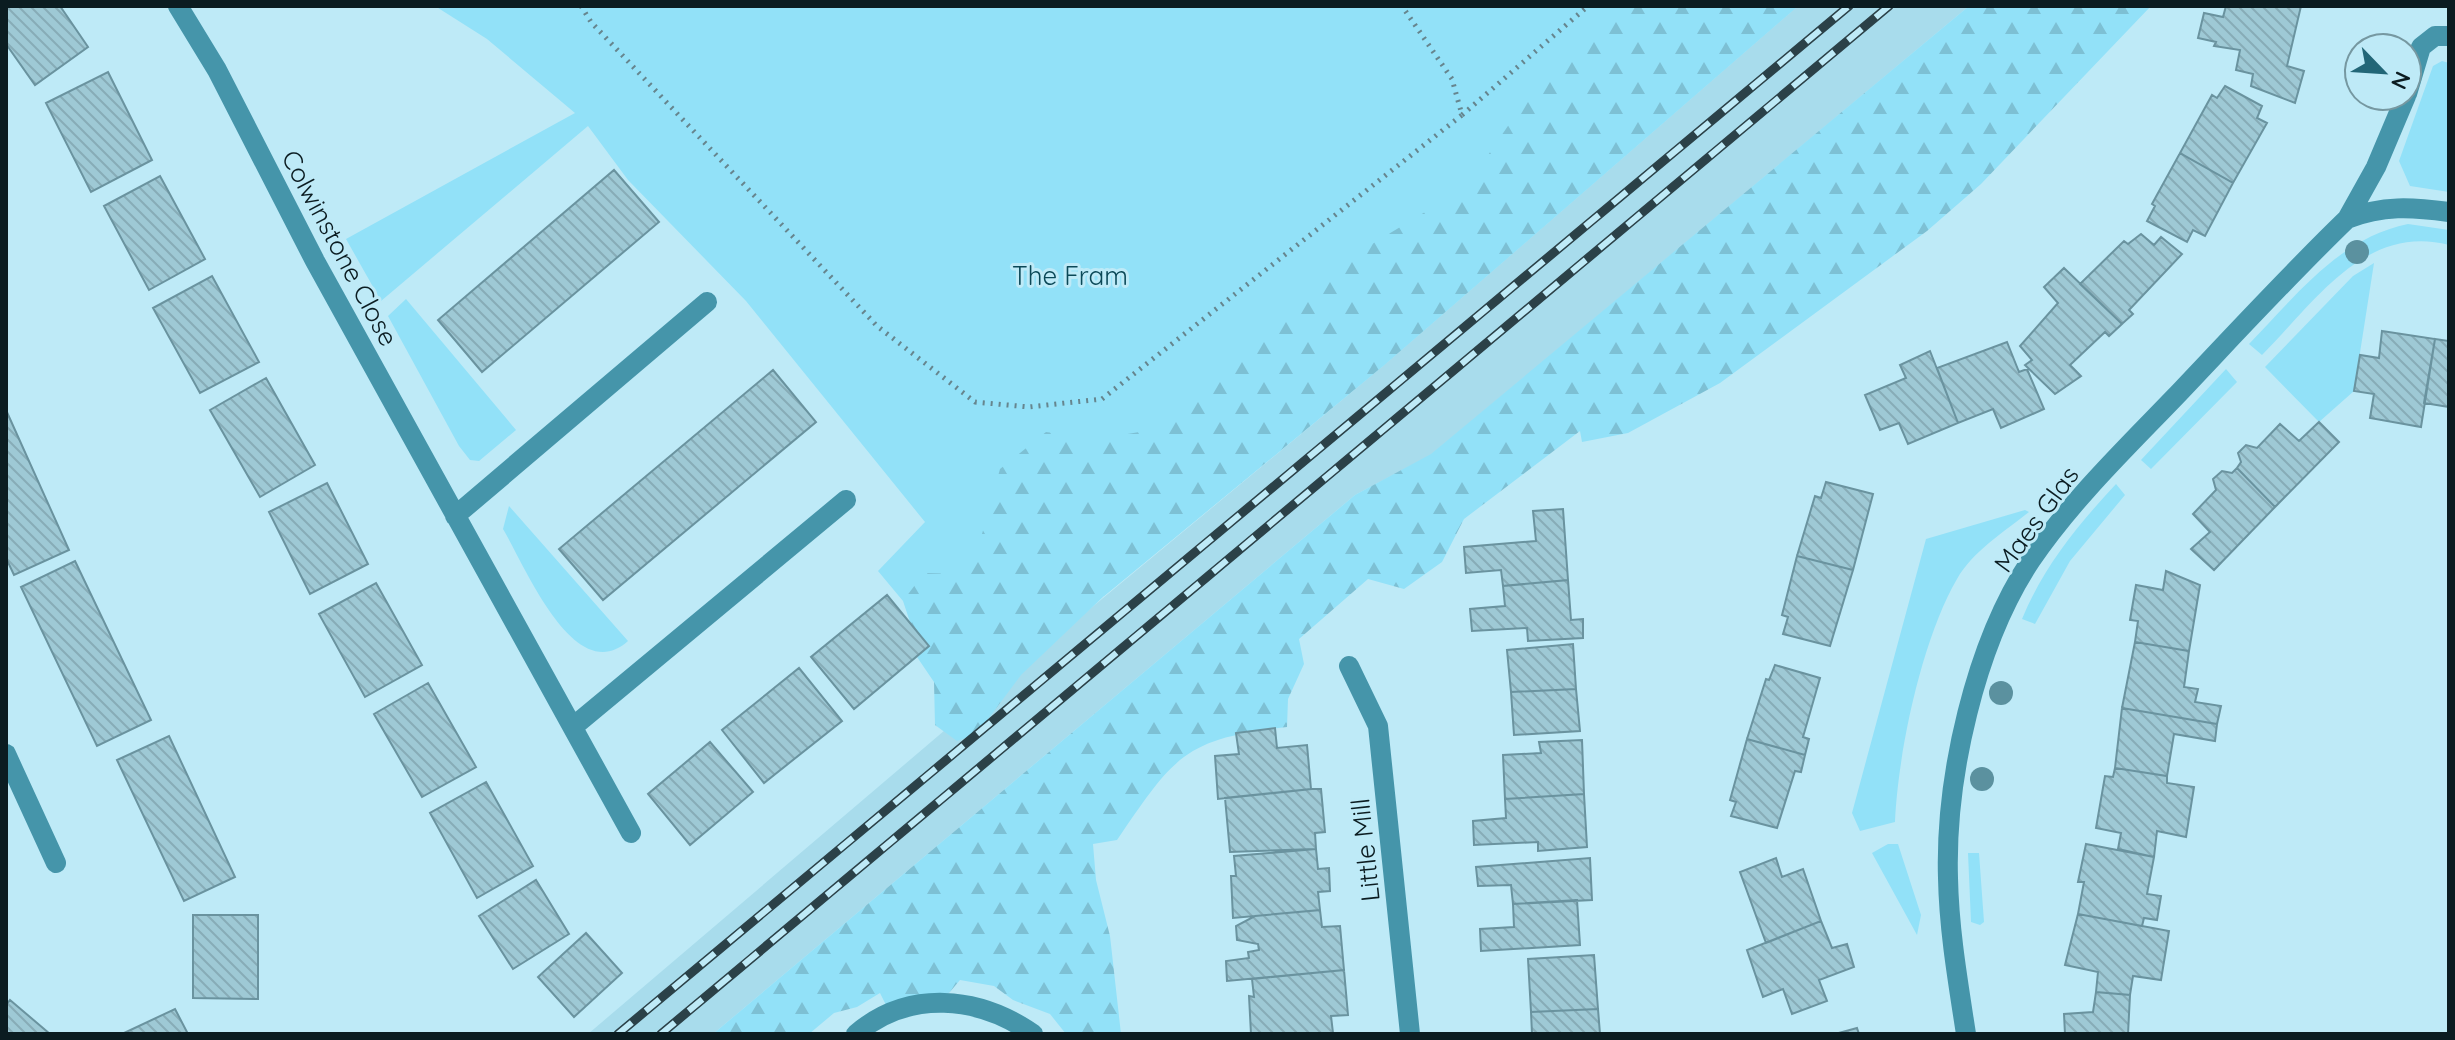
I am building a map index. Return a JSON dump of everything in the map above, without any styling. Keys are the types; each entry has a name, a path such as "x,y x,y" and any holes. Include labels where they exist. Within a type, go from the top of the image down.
{"street":[{"name":"Colwinstone Close","path":"178,6 232,97 315,261 631,833"},
{"path":"2423,45 2435,36 2449,36"},
{"path":"2347,219 2376,167 2400,112"},
{"path":"2347,219 2372,209 2398,206 2449,212"},
{"name":"Maes Glas","path":"1966,1034 1948,890 1951,811 1963,737 1986,651 2008,603 2030,561 2088,488 2347,219"},
{"path":"455,516 707,302"},
{"path":"574,726 846,500"},
{"name":"Little Mill","path":"1349,666 1378,726 1410,1034"},
{"path":"6,754 56,863"},
{"path":"856,1034 897,1011 925,1002 951,1001 1012,1019 1033,1034"}],"path":[{"path":"581,6 591,22 877,326 975,402 1029,407 1102,399 1462,115 1588,6"},
{"path":"1402,6 1452,79 1462,115"}],"shaded area":[{"path":"1798,6 1969,6 1431,455 1355,495 713,1034 588,1034 985,696 1383,366"}],"green space":[{"name":"The Fram","path":"435,6 1798,6 1383,366 1104,596 903,601 878,571 925,522 746,301 628,180 588,126 381,301 346,239 575,113 487,39"},
{"path":"1612,6 1798,6 1383,366 1104,596 1021,675 977,734 957,741 935,725 934,682 917,657 929,646 910,622 903,601 924,573 959,574 982,534 1000,469 1046,432 1098,439 1157,429 1329,270 1435,206 1484,161 1525,101 1586,28"},
{"path":"1969,6 2151,6 1981,184 1927,231 1720,383 1628,433 1582,442 1580,431 1464,519 1442,562 1404,589 1368,579 1299,639 1304,664 1288,699 1287,727 1225,738 1184,757 1153,789 1117,840 1093,844 1096,880 1110,936 1121,1034 1066,1034 1050,1014 1013,1000 994,986 960,980 949,993 887,1007 880,993 857,1007 834,1013 809,1034 713,1034 1355,495 1431,454"},
{"path":"2442,61 2449,63 2449,192 2410,186 2399,161 2417,112 2423,112 2423,94 2433,66"},
{"path":"2408,224 2449,230 2449,245 2419,241 2392,246 2367,256 2322,292 2262,355 2249,344 2320,271 2340,255 2383,231"},
{"path":"2374,263 2354,391 2319,422 2265,367 2353,276"},
{"path":"406,299 516,430 479,461 470,460 459,446 388,316"},
{"path":"2226,369 2237,382 2151,469 2141,460"},
{"path":"2116,484 2125,495 2070,561 2035,624 2022,619 2040,581 2063,547"},
{"path":"509,506 628,641 608,651 589,649 571,636 554,617 503,529"},
{"path":"2025,510 2029,512 1980,551 1963,569 1944,604 1914,697 1901,763 1895,822 1860,831 1852,813 1926,539"},
{"path":"1888,844 1898,844 1921,915 1917,935 1872,853"},
{"path":"1968,853 1979,853 1984,922 1980,925 1971,922"}],"building":[{"path":"6,6 60,6 88,47 35,85 6,44"},
{"path":"2226,6 2301,6 2287,66 2304,71 2295,103 2251,86 2253,74 2236,70 2240,50 2214,46 2216,42 2198,38 2204,13 2223,17"},
{"path":"108,72 152,160 91,192 46,103"},
{"path":"2225,86 2262,106 2257,118 2267,123 2233,183 2180,153 2212,95 2217,98"},
{"path":"2180,153 2233,183 2205,236 2193,230 2187,242 2147,221 2155,206 2152,204"},
{"path":"614,170 659,222 482,372 438,320"},
{"path":"160,176 205,259 149,290 104,206"},
{"path":"2141,234 2154,245 2161,237 2182,254 2129,310 2133,314 2122,324 2080,284 2124,241 2128,244"},
{"path":"2064,268 2122,324 2109,336 2105,332 2070,365 2081,376 2055,394 2025,365 2032,360 2020,346 2058,303 2044,287"},
{"path":"212,276 259,362 200,393 153,308"},
{"path":"2382,331 2435,339 2421,427 2370,418 2374,394 2354,391 2360,355 2379,358"},
{"path":"2435,339 2449,341 2449,407 2424,403"},
{"path":"2007,342 2019,372 2027,369 2044,409 2001,428 1993,409 1958,423 1937,368"},
{"path":"1930,351 1958,423 1908,444 1899,423 1880,430 1865,395 1906,378 1900,365"},
{"path":"773,370 816,422 603,600 559,549"},
{"path":"266,378 315,465 260,497 210,410"},
{"path":"6,410 69,550 14,575 6,558"},
{"path":"2319,422 2339,442 2275,507 2237,468 2241,462 2238,453 2246,445 2257,448 2280,424 2299,441"},
{"path":"2237,468 2275,507 2214,570 2191,549 2210,532 2193,514 2216,490 2213,479 2222,471 2232,473"},
{"path":"1826,482 1873,494 1853,570 1797,556 1815,496 1821,498"},
{"path":"327,483 368,564 310,594 269,512"},
{"path":"1563,509 1568,580 1503,586 1501,570 1466,573 1464,547 1536,541 1533,511"},
{"path":"1797,556 1853,570 1830,646 1783,634 1788,617 1782,615"},
{"path":"75,561 151,720 97,746 21,587"},
{"path":"2166,571 2200,585 2189,651 2135,642 2138,621 2130,620 2136,585 2163,590"},
{"path":"1568,580 1571,620 1583,619 1583,638 1528,641 1527,628 1472,631 1470,609 1505,606 1503,586"},
{"path":"376,583 422,665 365,697 319,614"},
{"path":"887,595 929,646 854,709 811,657"},
{"path":"2135,642 2189,651 2184,687 2198,689 2195,702 2221,706 2217,724 2122,708"},
{"path":"1573,644 1576,689 1511,692 1507,650"},
{"path":"1775,665 1820,678 1803,737 1809,739 1805,755 1747,739 1766,679 1769,680"},
{"path":"799,668 842,721 764,783 722,730"},
{"path":"428,683 476,767 422,797 374,714"},
{"path":"1576,689 1580,731 1514,735 1511,692"},
{"path":"2122,708 2217,724 2215,741 2174,734 2167,776 2115,768"},
{"path":"1275,728 1277,748 1307,745 1311,789 1218,799 1215,756 1239,754 1236,733"},
{"path":"169,736 235,877 184,901 117,760"},
{"path":"1747,739 1805,755 1801,772 1795,771 1777,828 1731,816 1736,802 1730,800"},
{"path":"1582,740 1584,794 1505,799 1503,755 1541,753 1539,742"},
{"path":"710,742 753,792 690,845 648,794"},
{"path":"2115,768 2167,776 2167,783 2194,787 2186,837 2157,831 2154,857 2118,849 2121,833 2096,828 2105,776 2113,777"},
{"path":"486,782 533,866 477,898 430,813"},
{"path":"1321,789 1325,832 1315,833 1316,849 1230,852 1225,798"},
{"path":"1584,794 1587,847 1538,851 1538,842 1474,845 1473,821 1506,818 1505,799"},
{"path":"2086,844 2154,857 2147,894 2161,896 2157,920 2144,918 2142,926 2078,914 2084,882 2078,882"},
{"path":"1316,849 1318,869 1329,868 1330,891 1318,892 1320,910 1233,918 1231,876 1236,876 1234,856"},
{"path":"1590,858 1592,900 1513,904 1511,885 1478,886 1476,867"},
{"path":"1776,858 1782,877 1803,869 1821,921 1766,943 1740,872"},
{"path":"536,880 569,934 513,969 479,916"},
{"path":"1577,900 1580,945 1481,951 1480,929 1514,927 1513,904"},
{"path":"1320,910 1322,927 1340,926 1344,970 1227,981 1226,961 1249,958 1248,952 1259,950 1258,944 1237,940 1236,926 1255,916"},
{"path":"2078,914 2169,931 2161,980 2133,976 2130,995 2096,992 2098,972 2065,965"},
{"path":"193,915 258,915 258,999 193,998"},
{"path":"1821,921 1832,948 1847,944 1854,967 1819,980 1827,1001 1792,1014 1783,989 1763,997 1747,950"},
{"path":"586,933 622,973 574,1017 538,977"},
{"path":"1594,955 1598,1009 1531,1012 1528,959"},
{"path":"1344,970 1348,1015 1331,1016 1333,1033 1251,1034 1249,996 1254,997 1252,979"},
{"path":"2096,992 2130,995 2128,1034 2065,1034 2064,1014 2093,1012"},
{"path":"10,1000 50,1034 6,1034 6,1005"},
{"path":"175,1009 188,1034 122,1034"},
{"path":"1598,1009 1600,1034 1532,1034 1531,1012"},
{"path":"1857,1028 1859,1034 1835,1034"}],"railway":[{"path":"618,1034 1849,6"},
{"path":"661,1034 1889,6"}]}
